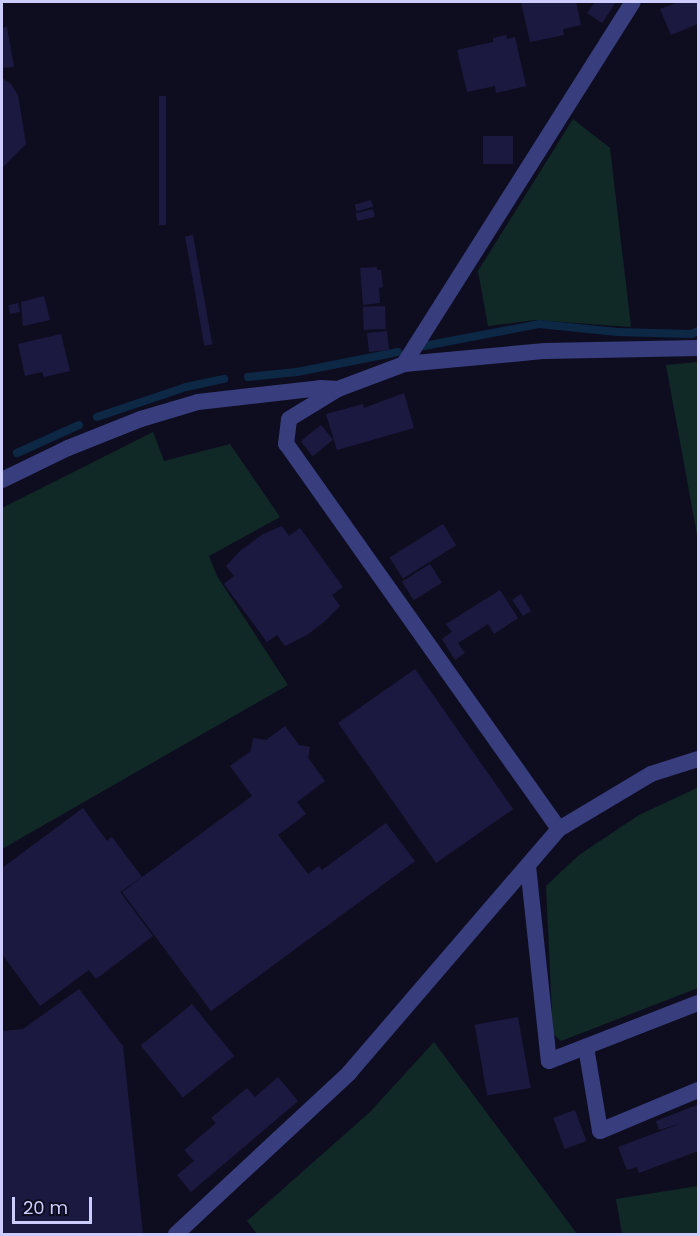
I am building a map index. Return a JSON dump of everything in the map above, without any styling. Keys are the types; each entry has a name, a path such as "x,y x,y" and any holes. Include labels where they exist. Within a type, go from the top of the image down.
{"street":[{"path":"404,364 633,2"},
{"path":"559,829 286,444 289,419 338,389 404,364 545,351 699,348"},
{"path":"2,480 68,448 141,419 198,402 309,389 338,389"},
{"path":"176,1234 349,1073 559,829 651,774 699,759"},
{"path":"528,866 549,1061 699,1003"},
{"path":"586,1047 600,1131 699,1090"}],"green space":[{"path":"573,119 610,148 631,327 535,320 488,326 478,271"},
{"path":"698,362 698,540 666,365"},
{"path":"153,432 164,461 230,444 280,517 209,556 217,576 288,685 2,849 2,508"},
{"path":"697,788 698,988 561,1041 553,1034 546,886 579,855 639,815"},
{"path":"434,1042 577,1234 257,1234 247,1221 370,1112"},
{"path":"698,1186 698,1234 622,1234 616,1199"}],"building":[{"path":"521,2 576,2 581,25 563,29 564,35 530,42"},
{"path":"595,2 616,2 602,23 587,13"},
{"path":"679,2 698,2 698,24 671,35 660,9"},
{"path":"7,27 14,67 2,68 2,28"},
{"path":"506,35 507,39 515,37 526,86 496,93 495,86 467,92 457,50 493,42 493,38"},
{"path":"2,78 10,83 18,95 26,144 2,168"},
{"path":"159,96 166,96 166,225 159,225"},
{"path":"483,136 513,136 513,164 483,164"},
{"path":"371,200 373,207 357,211 355,205"},
{"path":"373,209 375,217 357,221 356,213"},
{"path":"193,235 212,344 204,346 185,236"},
{"path":"377,267 377,270 381,270 383,287 379,288 380,303 363,305 360,268"},
{"path":"44,296 50,320 23,326 21,302"},
{"path":"18,303 20,312 10,314 8,305"},
{"path":"385,306 386,329 364,330 363,307"},
{"path":"387,331 389,350 369,352 367,333"},
{"path":"61,334 70,371 44,377 42,372 25,376 18,344"},
{"path":"404,393 414,428 337,450 326,414 363,404 364,408"},
{"path":"321,425 333,440 313,456 301,441"},
{"path":"443,524 456,545 403,579 390,557"},
{"path":"282,526 289,536 300,528 343,587 332,595 340,606 307,635 285,646 277,635 267,642 224,584 234,576 226,566 240,551 263,534"},
{"path":"430,564 442,583 414,600 402,581"},
{"path":"500,590 518,618 494,634 488,624 458,643 465,653 455,660 442,639 452,632 446,624"},
{"path":"521,594 531,611 523,616 512,600"},
{"path":"415,669 513,809 436,863 338,723"},
{"path":"285,726 299,745 310,747 308,758 325,781 297,802 306,814 278,835 308,874 319,866 322,870 386,823 415,861 211,1011 122,892 252,796 230,766 251,751 253,738 266,740"},
{"path":"83,808 107,841 112,837 142,877 120,892 153,936 96,979 89,970 40,1006 2,954 2,868"},
{"path":"79,989 123,1046 143,1234 2,1234 2,1031 23,1029"},
{"path":"192,1004 234,1056 183,1098 141,1046"},
{"path":"518,1017 531,1088 487,1096 475,1025"},
{"path":"278,1077 298,1101 191,1192 177,1175 194,1161 184,1150 216,1123 211,1118 247,1088 255,1097"},
{"path":"697,1105 698,1151 639,1173 637,1167 627,1170 618,1147 682,1123 659,1130 656,1121"},
{"path":"575,1110 586,1141 565,1149 553,1118"}],"waterway":[{"path":"424,346 539,324 618,332 691,334 698,331"},
{"path":"248,377 297,372 398,352"},
{"path":"97,417 186,387 224,379"},
{"path":"17,453 79,425"}]}
